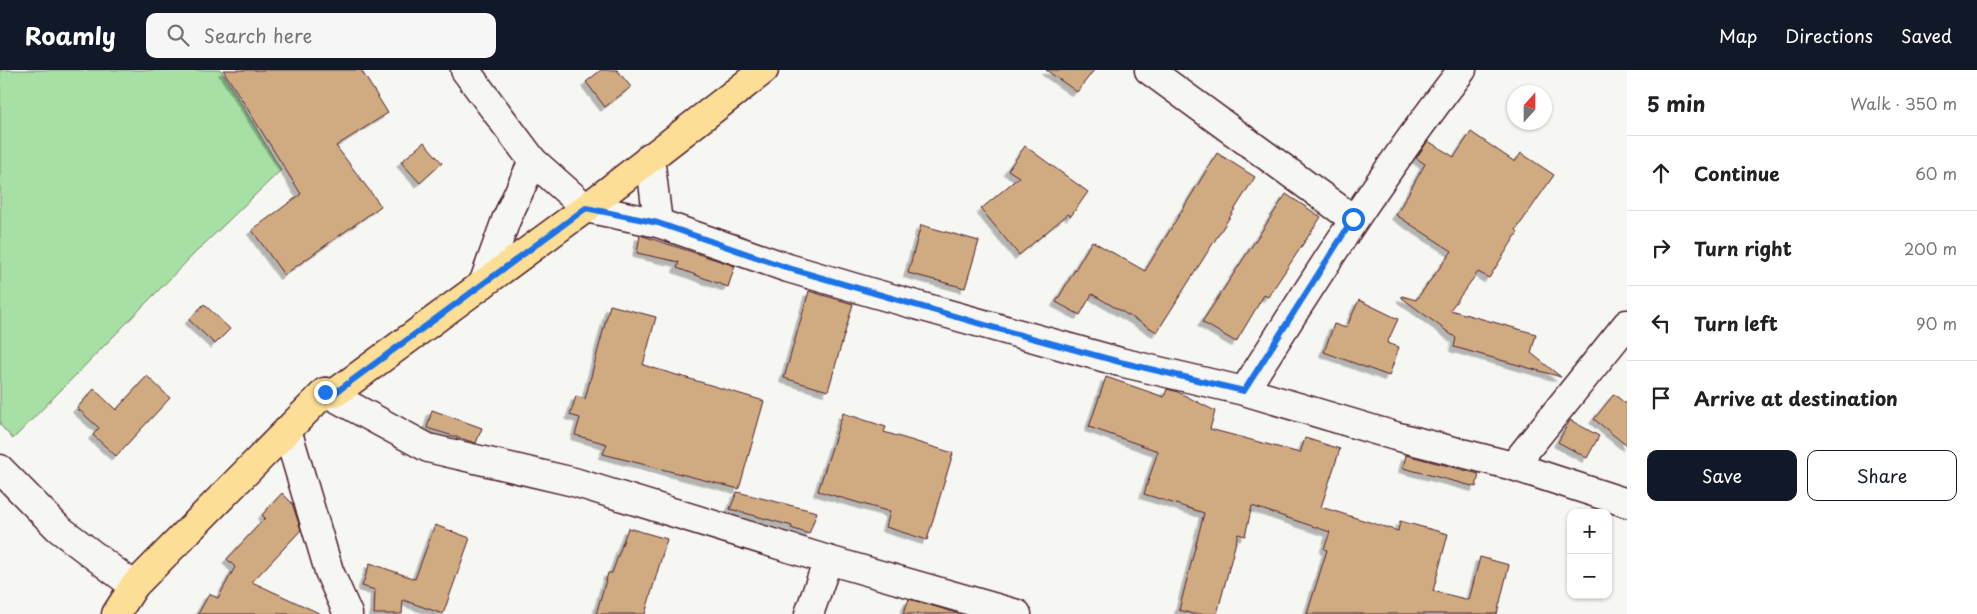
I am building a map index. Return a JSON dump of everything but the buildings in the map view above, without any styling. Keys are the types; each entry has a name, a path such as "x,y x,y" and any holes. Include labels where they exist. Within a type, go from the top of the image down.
{"main road":[{"path":"116,614 134,586 288,432 325,392 335,393 586,208 761,71"}],"street":[{"path":"465,70 533,160 586,208 658,223 788,268 995,328 1120,362 1244,391 1395,436 1513,466 1627,503"},
{"path":"1149,70 1353,219"},
{"path":"1244,391 1353,219 1417,128 1462,70"},
{"path":"650,157 658,223"},
{"path":"482,284 506,220 533,160"},
{"path":"1513,466 1627,324"},
{"path":"325,392 428,448 574,482 828,560 1017,614"},
{"path":"288,432 329,571 348,614"},
{"path":"0,469 58,528 134,586"},
{"path":"810,614 828,560"}],"green space":[{"path":"0,70 221,70 281,170 197,251 13,439 0,425"}],"route":[{"path":"325,392 335,393 586,208 658,223 788,268 995,328 1120,362 1244,391 1353,219"}]}
